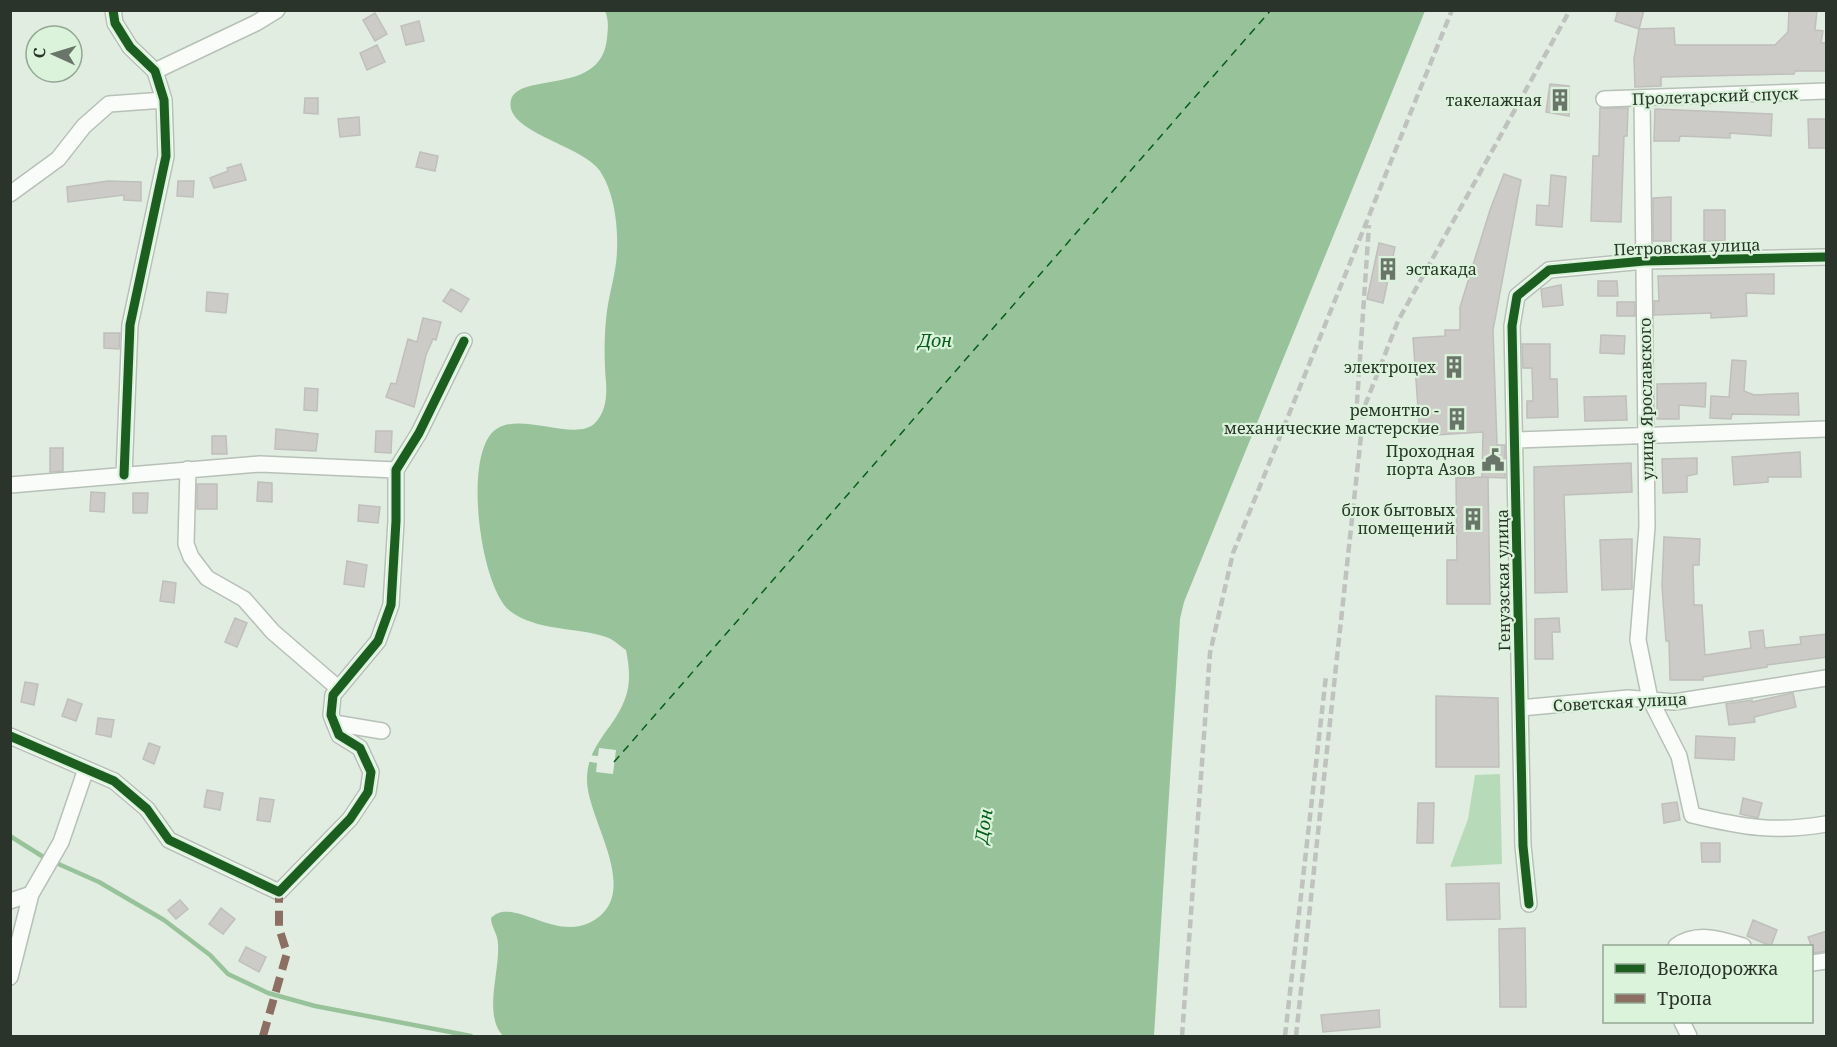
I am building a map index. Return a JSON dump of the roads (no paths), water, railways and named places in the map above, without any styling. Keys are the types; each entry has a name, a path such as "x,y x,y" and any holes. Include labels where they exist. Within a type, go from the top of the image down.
{"street":[{"path":"113,10 115,23 130,47 155,70 164,100 166,156 130,326 124,475"},
{"path":"155,70 256,23 277,10"},
{"name":"Пролетарский спуск","path":"1604,99 1827,91"},
{"name":"улица Ярославского","path":"1642,99 1647,527 1638,640 1650,699 1679,756 1692,815 1749,828 1795,830 1827,824"},
{"path":"10,194 58,159 84,126 109,104 164,100"},
{"name":"Петровская улица","path":"1549,270 1644,261 1827,257"},
{"name":"Генуэзская улица","path":"1529,904 1523,846 1512,326 1517,296 1549,270"},
{"path":"10,736 114,781 147,809 169,840 279,892 350,819 368,792 371,772 360,748 339,735 331,715 333,695 378,641 391,605 396,521 396,470 418,433 464,341"},
{"path":"1516,440 1827,429"},
{"path":"10,485 260,464 396,470"},
{"path":"188,469 186,544 191,557 207,578 244,599 273,632 338,688"},
{"name":"Советская улица","path":"1520,708 1650,699 1674,702 1827,678"},
{"path":"334,723 382,731"},
{"path":"10,977 31,894 62,842 86,769"},
{"path":"10,901 31,894"},
{"path":"1677,945 1684,940 1707,936 1739,945"}],"water":[{"name":"Дон","path":"605,11 1425,11 1184,602 1180,619 1154,1036 503,1036 497,1027 493,1005 498,944 491,918 499,913 510,912 547,923 575,927 589,923 605,911 612,895 613,877 609,857 590,798 587,781 588,768 596,746 616,718 626,696 629,673 626,650 606,637 532,622 510,611 499,597 490,576 483,548 478,489 480,462 487,441 498,428 509,424 521,424 575,430 586,428 599,419 605,404 605,329 617,249 617,229 612,198 605,179 591,162 578,153 531,130 519,121 512,111 511,100 517,91 529,86 577,76 591,68 602,56 607,38 608,21"}],"waterway":[{"path":"10,836 45,858 99,882 164,920 210,955 228,974 268,993 315,1006 471,1036"}],"railway":[{"path":"1182,1036 1210,653 1233,553 1452,10"},
{"path":"1296,1036 1364,408 1398,321 1570,10"},
{"path":"1356,417 1369,225"},
{"path":"1285,1036 1326,676"}],"place":[{"name":"такелажная","path":"1560,100"},
{"name":"эстакада","path":"1388,269"},
{"name":"электроцех","path":"1454,367"},
{"name":"ремонтно - механические мастерские","path":"1457,419"},
{"name":"Проходная порта Азов","path":"1493,460"},
{"name":"блок бытовых помещений","path":"1473,519"}]}
